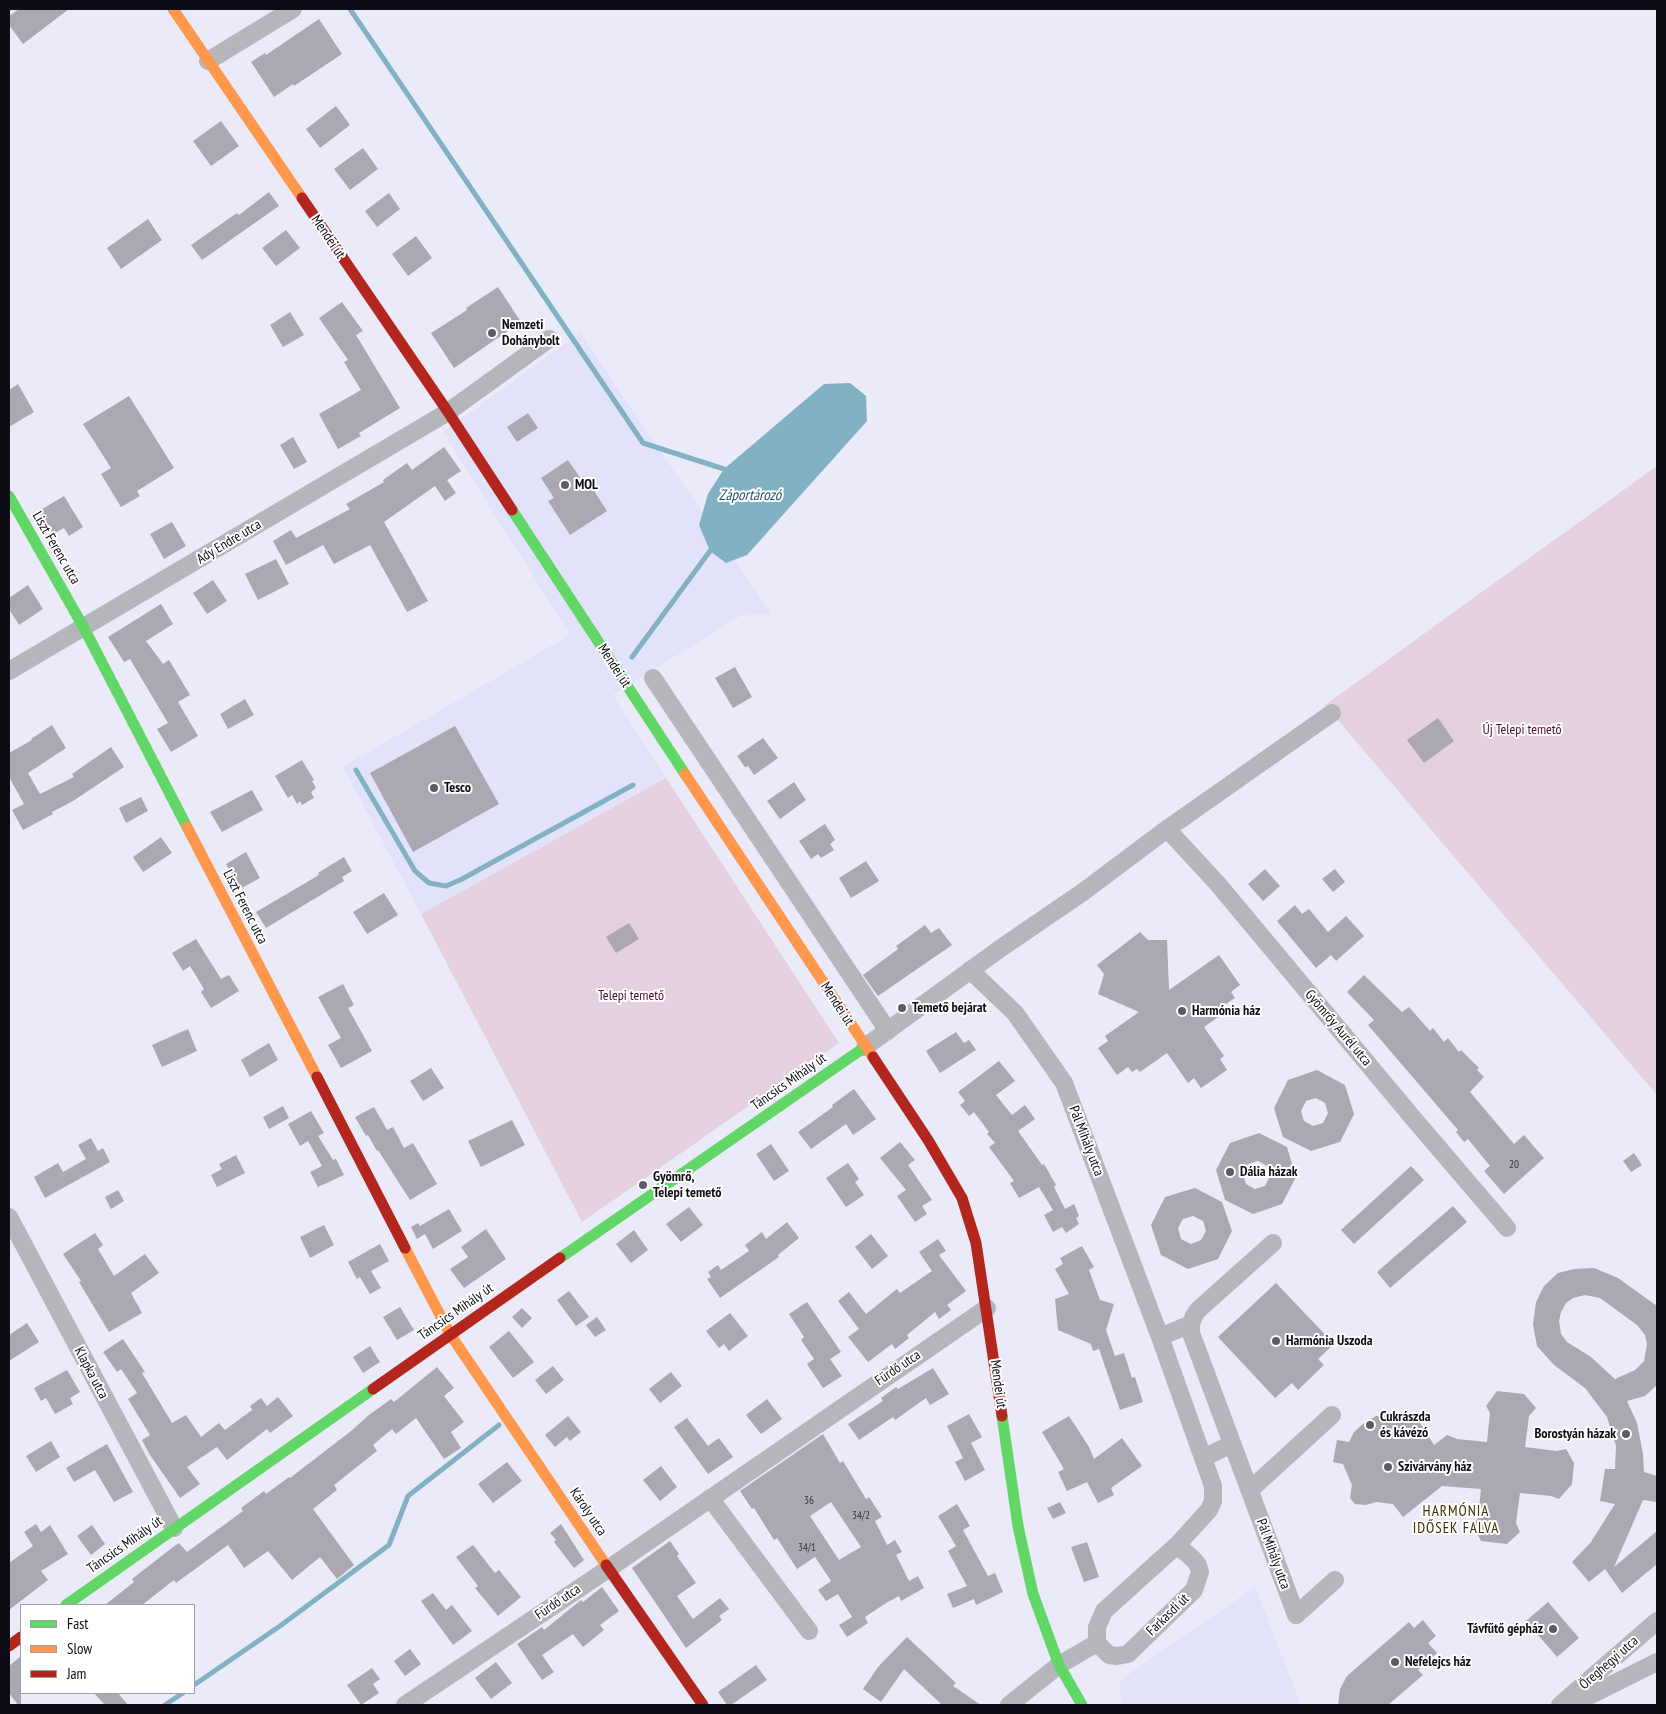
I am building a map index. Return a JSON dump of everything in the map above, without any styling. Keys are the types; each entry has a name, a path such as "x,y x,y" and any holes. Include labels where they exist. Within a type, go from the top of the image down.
{"street":[{"name":"Mendei út","path":"173,9 448,412 928,1140 962,1198 976,1243 1018,1526 1032,1594 1059,1665 1082,1705"},
{"path":"208,61 293,9"},
{"path":"448,412 549,340"},
{"name":"Ady Endre utca","path":"9,671 448,412"},
{"name":"Liszt Ferenc utca","path":"9,496 84,628 450,1334"},
{"name":"Mendei út","path":"653,678 888,1031"},
{"path":"865,1047 1167,829 1332,714"},
{"name":"Gyömrőy Aurél utca","path":"1167,829 1217,883 1406,1111 1507,1228"},
{"name":"Pál Mihály utca","path":"970,970 1016,1013 1064,1083 1160,1337 1214,1493 1208,1510 1177,1545"},
{"name":"Táncsics Mihály út","path":"67,1604 450,1334 865,1047"},
{"name":"Klapka utca","path":"9,1217 174,1528"},
{"path":"1160,1337 1191,1324 1198,1310 1273,1244"},
{"name":"Fürdő utca","path":"405,1705 608,1569 987,1308"},
{"name":"Pál Mihály utca","path":"1191,1324 1191,1333 1296,1615 1336,1580"},
{"name":"Károly utca","path":"450,1334 608,1569 703,1705"},
{"path":"1250,1490 1332,1414"},
{"path":"1203,1458 1232,1444"},
{"path":"710,1498 810,1631"},
{"path":"1009,1705 1059,1665 1097,1644 1096,1627 1104,1611 1177,1545"},
{"name":"Farkasdi út","path":"1097,1644 1109,1655 1128,1654 1194,1590 1200,1572 1198,1565 1193,1558 1177,1545"},
{"name":"Öreghegyi utca","path":"1560,1705 1657,1621"},
{"path":"9,1646 20,1638"},
{"name":"Öreghegyi utca","path":"1572,1705 1657,1662"}],"shaded area":[{"path":"580,333 771,613 740,616 613,695 666,778 421,914 343,767 570,635 443,432"},
{"path":"1255,1587 1301,1705 1122,1705 1119,1681"}],"green space":[{"name":"Új Telepi temető","path":"1657,466 1657,1095 1325,705"},
{"name":"Telepi temető","path":"666,778 839,1043 582,1222 421,914"}],"water":[{"name":"Záportározó","path":"850,383 866,396 867,421 747,555 726,563 710,551 699,525 708,494 724,469 824,384"}],"building":[{"path":"19,9 69,9 23,44 9,25 9,16"},
{"path":"319,19 342,54 274,97 251,62 265,53 266,55"},
{"path":"336,106 350,125 320,148 306,129"},
{"path":"221,121 239,146 211,166 193,141"},
{"path":"363,148 378,169 350,190 334,169"},
{"path":"269,192 279,206 202,260 191,245 237,213 239,215"},
{"path":"389,193 400,209 377,227 365,211"},
{"path":"148,219 162,240 121,269 107,248"},
{"path":"286,230 300,248 276,266 262,248"},
{"path":"416,236 432,258 408,276 392,254"},
{"path":"498,287 521,322 454,368 431,333"},
{"path":"342,302 363,331 356,335 400,408 359,433 361,436 338,449 319,414 361,390 344,362 348,360 319,318"},
{"path":"290,312 304,335 283,347 270,325"},
{"path":"18,384 34,412 9,427 9,390"},
{"path":"129,396 174,468 137,491 140,496 121,507 101,474 111,468 83,424"},
{"path":"528,413 538,428 517,442 507,427"},
{"path":"293,437 307,462 294,469 280,445"},
{"path":"444,447 461,471 447,480 456,493 445,501 435,486 384,522 428,601 407,612 370,545 334,564 323,545 286,565 273,541 291,530 296,538 350,509 346,504 384,482 383,480 407,463 412,470"},
{"path":"568,460 581,479 585,477 607,511 570,535 548,501 554,498 541,478"},
{"path":"64,496 83,527 69,536 64,528 53,534 39,511"},
{"path":"172,522 186,546 164,559 150,534"},
{"path":"276,559 289,584 258,600 245,574"},
{"path":"213,580 227,601 207,614 193,593"},
{"path":"28,585 43,609 19,625 9,609 9,598"},
{"path":"161,604 173,624 146,641 163,664 169,660 190,695 178,702 198,736 171,752 157,729 168,723 130,659 124,662 108,637"},
{"path":"735,667 752,697 733,708 715,678"},
{"path":"245,699 254,715 228,729 220,714"},
{"path":"1438,718 1454,741 1424,763 1407,740"},
{"path":"52,725 66,748 28,773 40,794 74,777 72,774 111,747 124,767 73,801 52,812 53,814 23,830 12,810 24,804 9,777 9,753 32,740"},
{"name":"Tesco","path":"455,726 499,804 413,852 370,773"},
{"path":"763,738 778,758 754,775 748,766 745,767 737,756"},
{"path":"302,760 314,780 312,781 316,788 311,792 314,798 302,805 300,801 297,804 292,795 288,798 275,776"},
{"path":"794,782 806,800 780,819 767,801"},
{"path":"252,790 263,810 222,832 210,812"},
{"path":"141,797 148,811 126,823 119,808"},
{"path":"825,824 835,840 830,844 834,850 821,858 818,854 811,859 799,841"},
{"path":"161,837 172,853 143,872 133,857"},
{"path":"246,852 260,878 240,889 226,864"},
{"path":"344,857 352,871 342,877 344,881 266,928 256,912 319,875 318,873"},
{"path":"866,861 879,881 851,898 839,878"},
{"path":"1265,869 1280,886 1263,901 1248,884"},
{"path":"1335,869 1345,882 1333,892 1322,879"},
{"path":"384,893 398,915 367,934 353,912"},
{"path":"1295,905 1302,914 1309,909 1328,932 1346,916 1364,936 1336,961 1331,955 1316,968 1277,921"},
{"path":"629,923 639,939 616,953 606,937"},
{"path":"925,925 931,933 939,928 952,945 878,996 863,975 898,949 896,946"},
{"name":"Harmónia ház","path":"1140,932 1148,940 1167,940 1169,990 1219,955 1240,985 1231,992 1235,998 1224,1005 1228,1010 1204,1027 1224,1056 1220,1059 1227,1070 1201,1088 1194,1078 1188,1083 1167,1053 1140,1072 1137,1069 1132,1072 1128,1067 1117,1075 1098,1048 1108,1041 1105,1036 1139,1012 1098,994 1104,974 1097,965"},
{"path":"196,939 221,979 229,975 239,991 211,1008 201,992 204,989 190,966 183,971 172,953"},
{"path":"1364,975 1402,1012 1409,1007 1430,1031 1433,1028 1444,1042 1448,1038 1459,1052 1461,1050 1479,1068 1477,1070 1484,1077 1470,1092 1514,1144 1524,1135 1544,1158 1504,1194 1484,1171 1490,1166 1468,1139 1464,1142 1456,1132 1458,1130 1368,1025 1374,1020 1347,992"},
{"path":"343,984 354,1005 348,1008 372,1051 341,1068 328,1045 341,1038 318,997"},
{"path":"188,1029 197,1051 162,1067 152,1045"},
{"path":"956,1032 964,1043 969,1040 976,1050 940,1073 926,1051"},
{"path":"269,1043 278,1060 250,1077 241,1060"},
{"path":"999,1061 1015,1081 996,1095 1012,1115 1025,1105 1035,1119 1018,1131 1042,1165 1044,1164 1056,1185 1054,1187 1065,1209 1074,1204 1079,1216 1076,1218 1079,1224 1066,1233 1062,1227 1053,1232 1044,1215 1053,1210 1039,1187 1019,1198 1010,1183 1014,1181 989,1147 995,1143 987,1134 989,1132 974,1112 969,1116 960,1105 965,1101 958,1092"},
{"path":"431,1068 444,1088 423,1101 410,1081"},
{"path":"1317,1070 1345,1085 1354,1114 1340,1142 1311,1151 1283,1137 1274,1108 1288,1080","holes":["1316,1098 1325,1103 1328,1113 1323,1123 1313,1126 1304,1121 1301,1111 1306,1101"]},
{"path":"854,1089 876,1119 853,1135 846,1124 811,1149 798,1132"},
{"path":"283,1106 289,1118 269,1129 263,1117"},
{"path":"374,1107 387,1130 393,1127 404,1148 413,1143 437,1184 410,1200 355,1117"},
{"path":"311,1111 324,1133 318,1136 333,1160 336,1159 344,1175 318,1187 310,1172 322,1166 308,1141 300,1146 288,1124"},
{"path":"512,1120 525,1145 481,1167 468,1141"},
{"name":"Dália házak","path":"1259,1133 1287,1147 1296,1177 1282,1204 1253,1214 1225,1200 1216,1170 1230,1143","holes":["1258,1161 1267,1166 1270,1176 1265,1186 1255,1189 1246,1184 1243,1174 1248,1164"]},
{"path":"91,1138 98,1151 103,1148 110,1162 45,1198 34,1177 58,1163 63,1172 86,1159 78,1145"},
{"path":"900,1142 915,1160 908,1165 932,1200 922,1206 927,1214 915,1222 897,1196 906,1190 880,1158"},
{"path":"771,1144 789,1171 774,1181 756,1154"},
{"path":"1634,1153 1642,1165 1631,1172 1623,1161"},
{"path":"236,1155 245,1173 217,1187 211,1175 222,1169 219,1164"},
{"path":"848,1163 859,1179 855,1182 864,1195 846,1207 826,1178"},
{"path":"1411,1166 1424,1180 1354,1244 1341,1230"},
{"path":"1195,1188 1222,1202 1232,1231 1218,1259 1188,1269 1161,1255 1151,1225 1165,1197","holes":["1193,1216 1203,1221 1206,1231 1201,1240 1191,1244 1181,1239 1178,1228 1183,1219"]},
{"path":"118,1190 124,1201 111,1209 105,1197"},
{"path":"1453,1206 1467,1222 1390,1288 1377,1272"},
{"path":"689,1207 703,1225 681,1242 666,1224"},
{"path":"449,1209 462,1231 433,1249 425,1234 417,1239 411,1227 418,1223 421,1228 420,1226"},
{"path":"787,1222 799,1238 778,1255 779,1257 720,1298 707,1279 711,1277 708,1272 718,1265 721,1270 749,1251 745,1245 762,1232 766,1239"},
{"path":"324,1225 334,1245 310,1258 300,1237"},
{"path":"486,1229 506,1259 464,1288 450,1269 468,1257 461,1247"},
{"path":"634,1230 648,1250 631,1263 616,1244"},
{"path":"95,1233 103,1245 98,1249 114,1276 145,1254 159,1273 131,1293 142,1313 109,1332 79,1282 81,1281 63,1254"},
{"path":"871,1234 888,1256 872,1269 855,1247"},
{"path":"938,1239 946,1251 939,1255 966,1291 947,1305 951,1310 939,1319 935,1312 907,1335 909,1338 895,1349 892,1344 868,1362 848,1337 859,1329 838,1301 849,1292 866,1314 897,1289 900,1293 932,1271 919,1252"},
{"path":"380,1244 389,1261 371,1271 381,1288 370,1294 360,1277 357,1279 348,1262"},
{"path":"1082,1246 1094,1267 1089,1270 1100,1300 1114,1304 1106,1330 1115,1356 1124,1353 1132,1378 1135,1377 1143,1402 1120,1410 1099,1349 1093,1351 1091,1344 1058,1330 1055,1299 1069,1294 1055,1269 1063,1264 1060,1258"},
{"name":"Borostyán házak","path":"1594,1268 1618,1278 1657,1306 1657,1385 1645,1396 1627,1401 1637,1423 1643,1454 1644,1472 1657,1476 1657,1502 1643,1500 1614,1567 1657,1531 1657,1564 1622,1593 1605,1569 1589,1582 1572,1562 1591,1542 1615,1504 1600,1501 1605,1469 1615,1469 1616,1446 1607,1417 1585,1388 1554,1365 1537,1346 1533,1325 1536,1302 1544,1286 1558,1273 1574,1269","holes":["1585,1295 1600,1298 1637,1325 1645,1335 1647,1344 1644,1361 1635,1370 1615,1379 1591,1357 1567,1342 1561,1334 1559,1321 1566,1303 1573,1298"]},
{"name":"Harmónia Uszoda","path":"1276,1283 1334,1344 1318,1359 1324,1365 1298,1390 1292,1383 1275,1398 1218,1337"},
{"path":"569,1291 589,1317 576,1326 557,1300"},
{"path":"807,1302 841,1352 830,1359 842,1376 823,1388 807,1364 814,1359 801,1340 804,1337 789,1314"},
{"path":"400,1307 414,1330 397,1340 383,1317"},
{"path":"522,1308 532,1318 522,1328 512,1317"},
{"path":"730,1313 748,1336 729,1351 724,1344 719,1348 706,1331"},
{"path":"597,1317 606,1330 595,1337 586,1325"},
{"path":"27,1323 39,1342 9,1361 9,1335"},
{"path":"509,1331 534,1362 513,1378 489,1347"},
{"path":"123,1339 145,1372 142,1373 172,1423 186,1415 201,1437 219,1423 225,1430 252,1410 250,1406 261,1398 267,1406 278,1397 293,1416 270,1433 267,1429 227,1460 217,1447 187,1467 200,1484 180,1498 150,1455 142,1440 150,1435 128,1399 137,1393 121,1369 117,1372 103,1352"},
{"path":"370,1346 380,1362 363,1373 353,1357"},
{"path":"553,1366 564,1380 546,1394 535,1380"},
{"path":"437,1367 454,1388 444,1396 464,1422 451,1432 461,1448 444,1459 416,1418 396,1434 392,1429 373,1445 377,1451 334,1485 337,1490 313,1509 354,1565 337,1579 320,1557 292,1580 268,1551 244,1568 228,1545 176,1583 174,1580 143,1604 106,1604 134,1582 132,1579 173,1547 179,1543 187,1552 243,1511 241,1508 264,1491 266,1494 290,1478 391,1399 394,1402"},
{"path":"933,1368 949,1394 930,1405 926,1398 895,1420 893,1417 859,1440 848,1424 883,1401 881,1398 896,1387 898,1389"},
{"path":"67,1370 80,1392 70,1398 73,1404 55,1414 46,1398 41,1401 34,1388"},
{"path":"671,1372 682,1386 660,1403 649,1389"},
{"path":"1497,1391 1524,1394 1536,1408 1529,1416 1525,1447 1557,1451 1566,1449 1574,1463 1572,1484 1559,1499 1551,1496 1520,1493 1516,1523 1520,1532 1507,1544 1481,1541 1473,1526 1478,1518 1481,1489 1442,1486 1403,1517 1393,1504 1376,1502 1366,1505 1355,1504 1350,1498 1352,1485 1343,1464 1333,1462 1337,1440 1349,1442 1354,1432 1376,1416 1396,1415 1405,1420 1413,1412 1434,1445 1447,1435 1457,1439 1487,1442 1490,1413 1486,1406"},
{"path":"767,1399 782,1419 761,1434 746,1415"},
{"path":"969,1414 982,1437 971,1443 985,1470 965,1481 955,1462 963,1458 947,1426"},
{"path":"568,1416 581,1432 570,1441 567,1437 555,1447 545,1435"},
{"path":"1069,1416 1089,1447 1094,1459 1122,1438 1142,1466 1111,1488 1114,1495 1098,1503 1087,1482 1067,1491 1058,1472 1064,1469 1042,1432"},
{"path":"687,1418 708,1446 719,1438 733,1457 708,1474 674,1427"},
{"path":"823,1434 840,1463 843,1461 866,1499 869,1497 882,1517 875,1521 887,1545 895,1540 902,1552 896,1555 909,1581 918,1576 924,1588 901,1601 899,1596 886,1603 865,1617 868,1623 847,1637 839,1625 852,1617 838,1594 826,1601 818,1590 831,1581 815,1557 797,1569 777,1538 774,1540 754,1508 752,1509 740,1491","holes":["831,1502 861,1547 839,1560 810,1516"]},
{"path":"51,1441 60,1457 36,1472 26,1456"},
{"path":"107,1444 133,1492 114,1502 95,1470 74,1482 66,1468"},
{"path":"507,1462 522,1481 493,1503 478,1484"},
{"path":"661,1466 677,1487 660,1501 643,1480"},
{"path":"1060,1502 1066,1513 1053,1519 1047,1508"},
{"path":"957,1504 970,1526 963,1530 988,1576 995,1573 1003,1592 976,1605 974,1599 953,1608 947,1594 967,1586 948,1551 956,1546 938,1516"},
{"path":"36,1524 41,1532 50,1525 68,1554 41,1571 48,1580 9,1610 9,1563 33,1546 24,1532"},
{"path":"561,1524 584,1560 574,1568 554,1542 556,1540 550,1533"},
{"path":"92,1525 105,1544 91,1555 77,1536"},
{"path":"670,1541 679,1554 677,1556 696,1583 677,1596 693,1619 720,1598 729,1609 719,1616 722,1620 686,1648 632,1568"},
{"path":"1087,1542 1099,1577 1084,1582 1071,1547"},
{"path":"473,1545 495,1573 499,1570 521,1597 498,1616 475,1588 478,1586 456,1557"},
{"path":"602,1587 619,1611 600,1625 604,1630 583,1647 573,1634 542,1655 554,1672 542,1680 517,1644 542,1627 544,1630 581,1600 583,1602"},
{"path":"433,1593 446,1610 452,1605 472,1631 453,1645 421,1601"},
{"name":"Távfűtő gépház","path":"1548,1602 1579,1638 1557,1657 1526,1621"},
{"name":"Nefelejcs ház","path":"1423,1620 1436,1636 1428,1643 1437,1653 1418,1670 1423,1675 1388,1705 1338,1705 1340,1689 1347,1676 1409,1622 1414,1628"},
{"path":"907,1637 956,1683 953,1686 981,1705 942,1705 904,1669 881,1702 863,1689 878,1667"},
{"path":"410,1649 421,1664 405,1676 394,1661"},
{"path":"20,1657 21,1705 18,1705 9,1693 9,1666"},
{"path":"496,1662 512,1683 491,1699 475,1678"},
{"path":"756,1665 767,1680 731,1705 727,1705 718,1692"},
{"path":"372,1668 380,1679 373,1684 379,1693 361,1705 347,1685"},
{"path":"95,1694 119,1694 128,1705 105,1705"}],"waterway":[{"path":"350,9 643,443 724,469"},
{"path":"632,657 710,551"},
{"path":"356,770 415,871 429,883 446,886 633,785"},
{"path":"195,1684 280,1626 389,1545 408,1496 499,1425"},
{"path":"165,1705 182,1694"}],"traffic: fast":[{"path":"9,496 84,628 187,827"},
{"path":"512,510 685,774"},
{"path":"560,1258 865,1047"},
{"path":"67,1604 373,1389"},
{"path":"1002,1416 1018,1526 1033,1594 1059,1665 1082,1705"}],"traffic: slow":[{"path":"173,9 302,198"},
{"path":"685,774 873,1057"},
{"path":"187,827 317,1077"},
{"path":"405,1248 450,1334 606,1565"}],"traffic: jam":[{"path":"302,198 448,412 512,510"},
{"path":"873,1057 928,1140 962,1198 976,1243 1002,1416"},
{"path":"317,1077 405,1248"},
{"path":"373,1389 560,1258"},
{"path":"606,1565 703,1705"},
{"path":"9,1646 20,1638"}],"place":[{"name":"Nemzeti Dohánybolt","path":"492,333"},
{"name":"MOL","path":"565,485"},
{"name":"Tesco","path":"434,788"},
{"name":"Temető bejárat","path":"902,1008"},
{"name":"Harmónia ház","path":"1182,1011"},
{"name":"Dália házak","path":"1230,1172"},
{"name":"Gyömrő, Telepi temető","path":"643,1185"},
{"name":"Harmónia Uszoda","path":"1276,1341"},
{"name":"Cukrászda és kávézó","path":"1370,1425"},
{"name":"Borostyán házak","path":"1626,1434"},
{"name":"Szivárvány ház","path":"1388,1467"},
{"name":"Távfűtő gépház","path":"1553,1629"},
{"name":"Nefelejcs ház","path":"1395,1662"}],"district":[{"name":"HARMÓNIA IDŐSEK FALVA","path":"1456,1520"}]}
